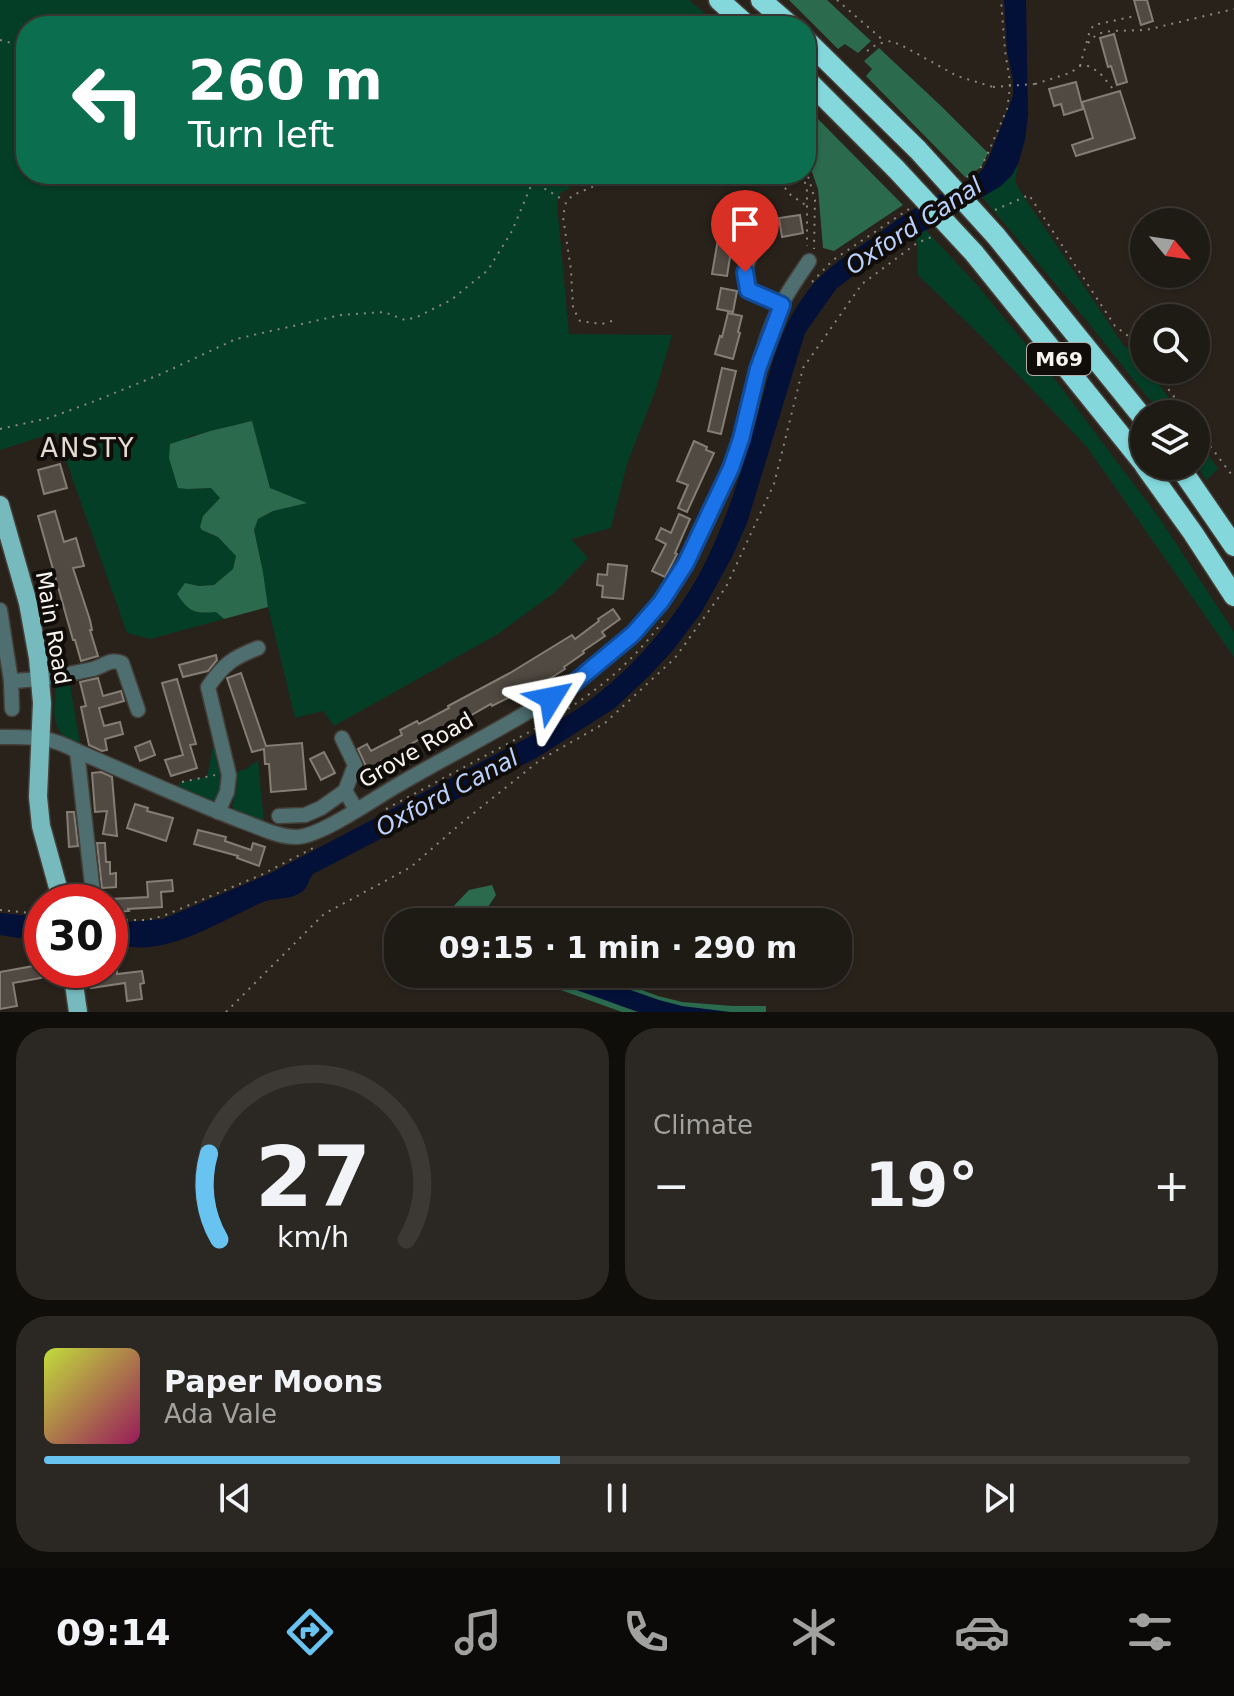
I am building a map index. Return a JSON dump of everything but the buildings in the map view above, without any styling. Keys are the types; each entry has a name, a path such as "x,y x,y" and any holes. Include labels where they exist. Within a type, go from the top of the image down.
{"highway":[{"path":"719,0 737,16"},
{"path":"761,0 779,16"},
{"name":"M69","path":"816,50 918,150 996,236 1130,402"},
{"name":"M69","path":"816,89 974,253 1130,446"},
{"name":"M69","path":"1156,480 1234,596"},
{"path":"1189,480 1234,546"}],"main road":[{"name":"Main Road","path":"0,505 34,634 40,680 38,797 41,826 57,884"},
{"path":"75,988 78,1012"}],"street":[{"path":"752,247 745,272 748,290 782,305"},
{"name":"Grove Road","path":"0,737 58,741 218,812 293,837 314,833 530,711 573,684 633,634 661,602 686,563 731,468 758,369 782,305 809,261"},
{"path":"0,610 12,709"},
{"path":"218,812 227,792 228,772 208,687 235,656 258,648"},
{"path":"11,681 69,675 118,661 122,663 138,710"},
{"path":"279,816 305,815 345,791 355,765 342,738"},
{"path":"77,751 92,884"},
{"path":"345,791 356,809"}],"path":[{"path":"837,0 885,42"},
{"path":"966,178 981,167 1007,109 1010,82 1001,0"},
{"path":"1088,43 1097,34 1146,30 1234,9"},
{"path":"1080,66 1094,25 1135,16"},
{"path":"867,51 877,44 891,41 957,76 993,87 1035,84 1070,73 1080,66 1088,66 1099,72 1114,90"},
{"path":"0,429 49,418 161,374 236,339 341,315 384,312 405,320 417,317 451,300 488,270 512,231 531,184"},
{"path":"537,184 566,202"},
{"path":"599,184 573,195 566,202 563,217 573,308 580,321 602,324 612,321"},
{"path":"783,184 788,193 804,204 808,214"},
{"path":"805,184 808,214 805,258 809,261 815,245 815,200 810,184"},
{"path":"984,214 1029,195 1115,326 1130,337"},
{"path":"807,288 833,260 908,209"},
{"path":"226,1012 324,914 411,867 540,760 605,723 675,658 726,587 774,484 803,368 862,284 917,243 944,232"},
{"path":"1210,446 1234,478"},
{"path":"376,814 578,704 638,653 669,613"},
{"path":"175,793 181,782 228,772"},
{"path":"128,920 163,916 251,880 322,843"},
{"path":"0,910 24,912"}],"green space":[{"path":"0,0 689,0 708,16 16,16 16,184 568,184 570,188 560,193 557,204 569,334 672,335 656,389 627,464 611,528 571,539 588,558 554,593 498,634 334,726 323,711 295,718 268,607 254,530 258,519 273,511 305,503 270,488 252,421 187,437 188,489 211,488 220,498 203,516 202,530 218,537 236,555 233,569 214,585 185,583 198,613 216,612 224,619 150,639 127,633 56,432 0,450"},
{"path":"789,0 827,0 871,41 858,53 845,44 838,49 816,27 816,16 805,16"},
{"path":"879,48 988,153 981,167 966,178 866,76 872,69 864,61"},
{"path":"816,119 903,205 834,251 823,248 816,183"},
{"path":"1018,164 1015,182 1024,197 1124,346 1130,350 1130,375 982,197 1011,174"},
{"path":"925,229 977,285 1057,382 1160,519 1234,632 1234,657 1087,447 918,275 914,235"},
{"path":"1137,384 1159,384 1170,400 1150,400"},
{"path":"252,421 270,488 307,503 273,511 258,519 254,530 268,607 224,619 216,612 193,610 177,594 185,583 214,585 233,569 236,556 218,537 200,527 203,516 220,498 211,488 178,488 169,458 170,444"},
{"path":"1210,457 1218,469 1210,476"},
{"path":"70,684 80,744 77,746 62,734 54,712 56,685"},
{"path":"213,746 217,747 227,776 215,804 178,787 181,782 207,777"},
{"path":"258,760 264,823 237,813 232,806 237,786 234,773"},
{"path":"492,885 496,895 487,908 452,908 469,890"},
{"path":"555,988 637,988 682,1002 766,1006 766,1012 622,1012"}],"water":[{"name":"Oxford Canal","path":"1004,0 1026,0 1028,116 1025,140 1012,175 1001,186 871,262 836,289 805,333 747,523 732,557 701,613 650,675 615,708 538,757 313,874 299,893 263,902 208,929 167,944 128,946 128,922 163,919 271,873 540,731 582,706 635,660 680,604 712,548 738,480 775,355 798,304 817,280 839,261 906,214 975,177 983,169 1013,96"},
{"path":"0,913 24,915 24,937 0,935"},
{"path":"571,988 625,988 682,1006 730,1012 638,1012"}],"district":[{"name":"ANSTY","path":"88,448"}],"route":[{"path":"551,698 573,684 633,634 661,602 686,563 731,468 758,369 782,305 748,290 745,272"}]}
